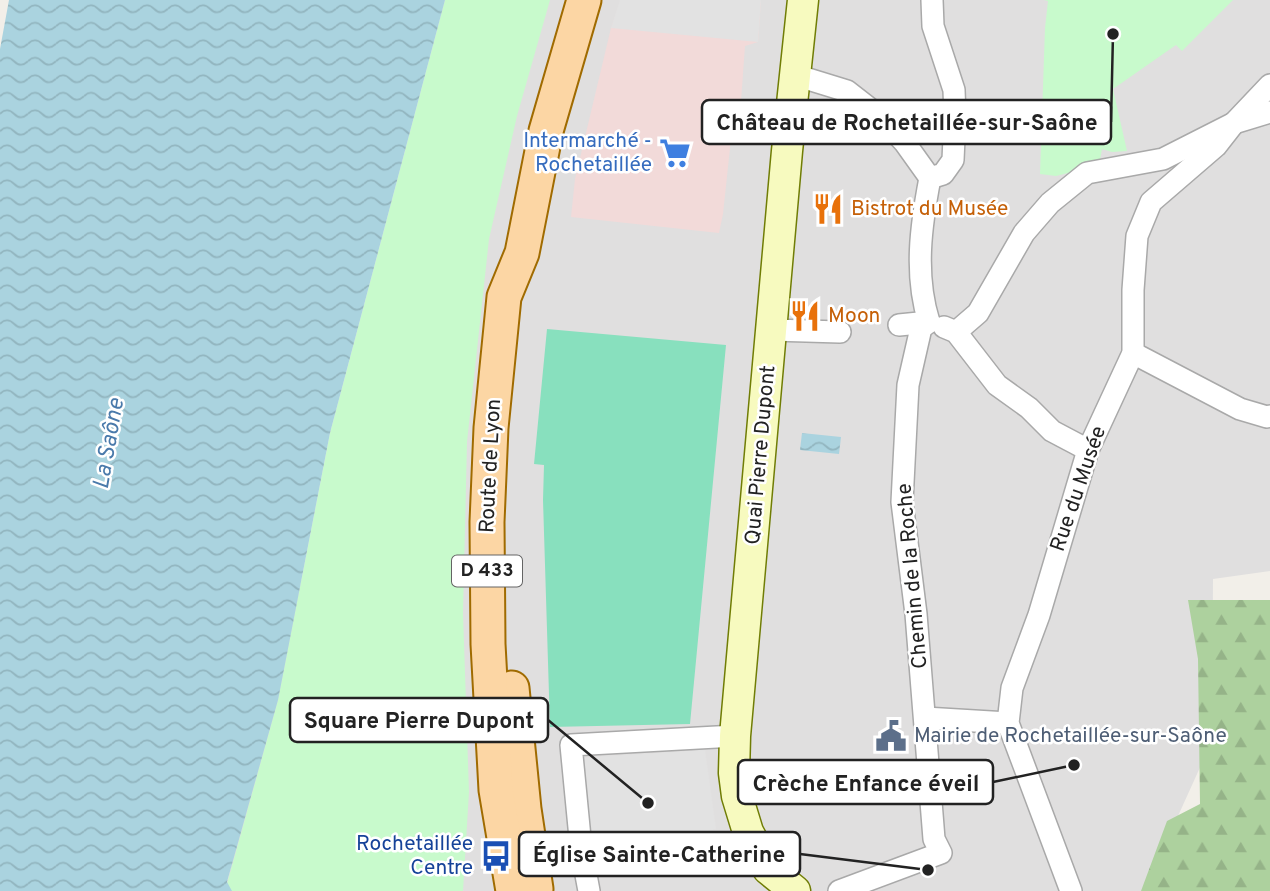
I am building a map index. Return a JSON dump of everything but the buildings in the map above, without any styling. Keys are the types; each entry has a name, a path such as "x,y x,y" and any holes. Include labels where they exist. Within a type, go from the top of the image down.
{"main road":[{"name":"Route de Lyon","path":"513,891 495,782 488,644 487,522 491,428 504,297 522,253 546,131 584,0"},
{"name":"Route de Lyon","path":"522,253 524,297 508,457 507,520 514,718 536,891"}],"street":[{"name":"Quai Pierre Dupont","path":"795,891 768,869 748,832 737,796 734,773 735,736 787,151 803,0"},
{"path":"930,178 943,174 953,160 955,116 954,90 933,26 932,0"},
{"path":"795,75 847,91 889,125 930,178 921,226 920,262 923,304 929,322"},
{"name":"Rue du Musée","path":"1072,891 1008,723 1012,688 1039,615 1088,450 1133,353 1133,290 1137,236 1151,202 1216,146 1270,85"},
{"path":"956,331 978,313 1024,233 1050,202 1087,173 1163,159 1234,123 1270,112"},
{"path":"899,326 929,322 956,331 960,340 997,385 1030,408 1052,431 1088,450"},
{"name":"Chemin de la Roche","path":"839,891 941,853 934,839 916,614 902,502 908,385 921,328 929,322"},
{"path":"772,330 840,332"},
{"path":"1133,353 1240,409 1270,416"},
{"path":"925,719 1008,723"},
{"path":"589,891 581,848 570,745 735,736"}],"shaded area":[{"path":"445,0 1270,0 1270,571 1213,579 1212,741 1144,891 225,891"},
{"path":"620,0 761,0 758,42 611,28"},
{"name":"Intermarché - Rochetaillée","path":"621,0 761,0 758,42 745,46 741,101 735,101 719,233 571,217 575,179 611,28"},
{"path":"705,750 716,829 590,861 579,758"}],"green space":[{"path":"445,0 550,0 517,116 489,239 467,442 463,613 469,792 463,891 225,891 278,700 330,433"},
{"path":"1044,0 1233,0 1182,51 1176,45 1113,89 1127,151 1112,152 1102,149 1099,165 1056,176 1040,174 1048,1"},
{"path":"547,329 726,345 690,724 550,727 544,465 534,464"},
{"path":"1188,600 1270,600 1270,891 1141,891 1167,821 1200,804 1198,659"}],"water":[{"name":"La Saône","path":"9,0 445,0 330,433 278,700 227,882 232,891 0,891 0,49"},
{"path":"802,433 841,437 839,454 800,450"}],"place":[{"name":"Château de Rochetaillée-sur-Saône","path":"1113,34"},
{"name":"Intermarché - Rochetaillée","path":"675,153"},
{"name":"Bistrot du Musée","path":"828,209"},
{"name":"Moon","path":"805,316"},
{"name":"Mairie de Rochetaillée-sur-Saône","path":"891,736"},
{"name":"Crèche Enfance éveil","path":"1074,765"},
{"name":"Square Pierre Dupont","path":"648,803"},
{"name":"Rochetaillée Centre","path":"496,856"},
{"name":"Église Sainte-Catherine","path":"928,870"}]}
